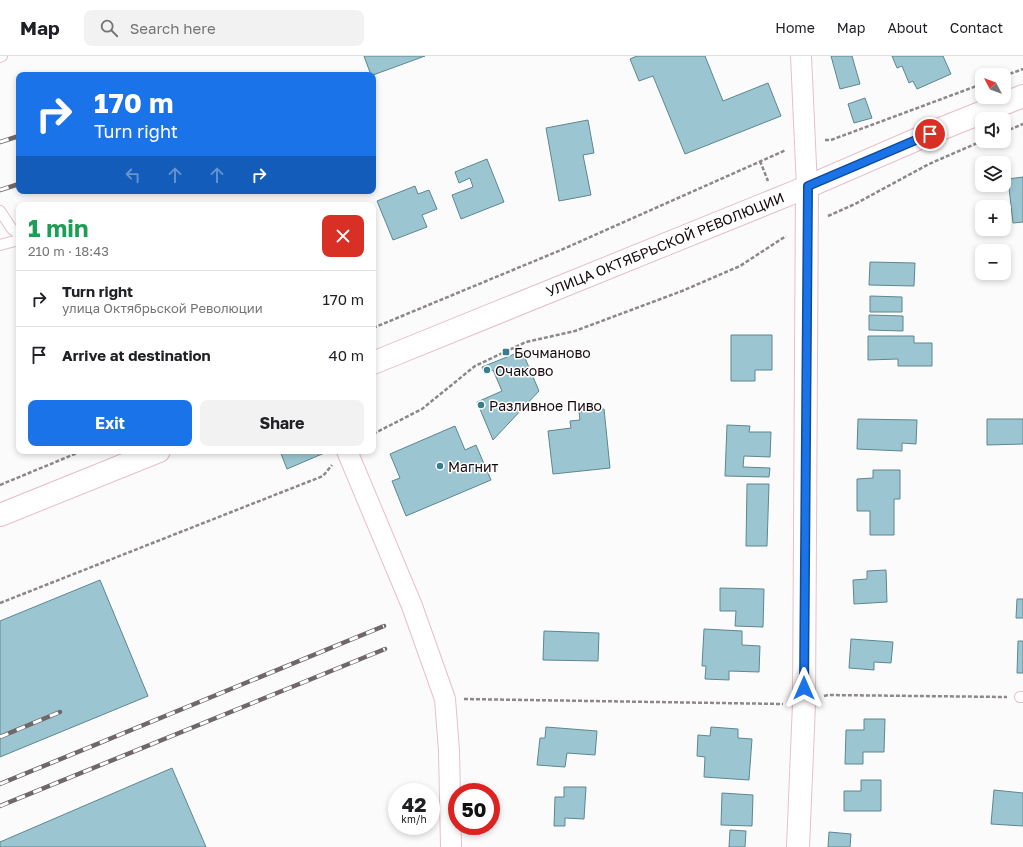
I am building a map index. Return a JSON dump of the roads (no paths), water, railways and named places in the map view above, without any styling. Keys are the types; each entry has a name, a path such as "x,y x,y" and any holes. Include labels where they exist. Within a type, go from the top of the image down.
{"main road":[{"name":"УЛИЦА ОКТЯБРЬСКОЙ РЕВОЛЮЦИИ","path":"376,362 808,186 936,131 1023,96"},
{"path":"798,847 804,704 808,186"},
{"path":"0,515 152,454"}],"street":[{"path":"801,56 808,186"},
{"path":"341,457 412,606 445,699 449,751 450,847"}],"lane":[{"path":"0,211 12,229 16,232"},
{"path":"0,245 16,241"}],"railway":[{"path":"0,142 16,137"},
{"path":"0,190 16,185"},
{"path":"0,784 384,626"},
{"path":"0,806 385,649"},
{"path":"0,737 60,712"}],"place":[{"name":"Бочманово","path":"506,352"},
{"name":"Очаково","path":"487,370"},
{"name":"Разливное Пиво","path":"481,405"},
{"name":"Магнит","path":"440,466"}]}
